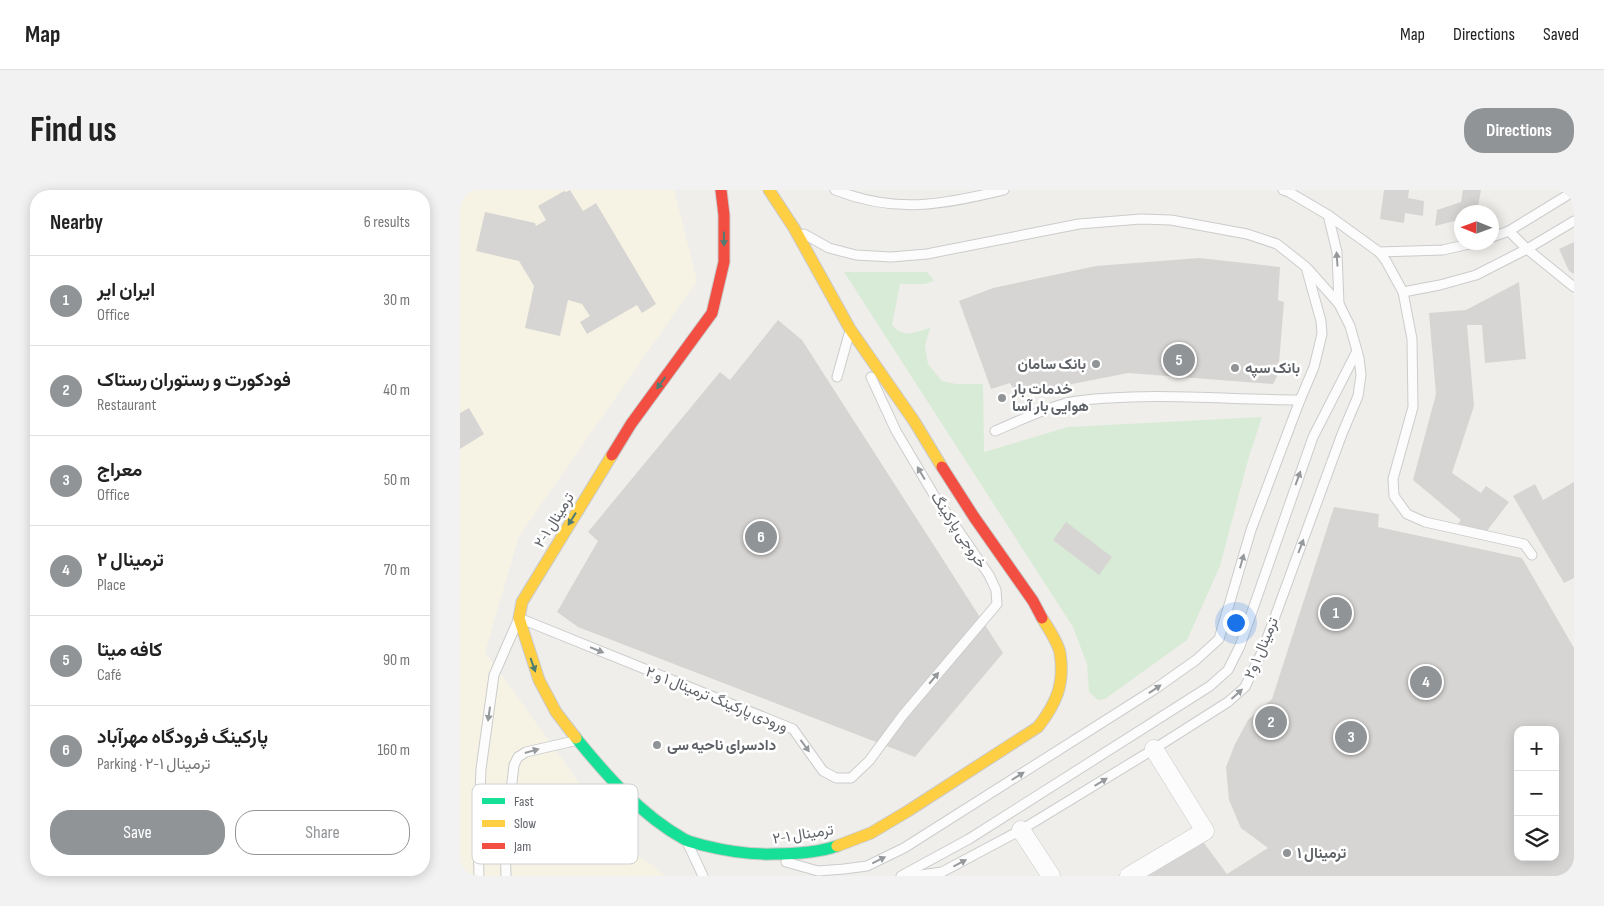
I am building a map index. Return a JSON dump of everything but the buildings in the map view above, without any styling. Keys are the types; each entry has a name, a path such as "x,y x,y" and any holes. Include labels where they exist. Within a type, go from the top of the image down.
{"main road":[{"name":"ترمینال ۱-۲","path":"616,784 577,740 556,712 539,680 519,618 522,602 631,424 712,313 724,262 724,215 721,190"},
{"name":"ترمینال ۱-۲","path":"638,806 685,840 718,848 751,854 787,854 828,849 871,833 1038,727 1052,708 1061,684 1060,652 1033,602 974,517 914,422 850,329 794,228 769,190"}],"street":[{"path":"1129,876 1205,832 1154,749"},
{"path":"1021,830 1051,876"}],"lane":[{"path":"835,190 852,197 890,205 925,205 960,200 1004,190"},
{"path":"1283,190 1328,215 1379,252 1403,292 1412,339 1413,407 1393,479 1394,496 1407,514 1425,522 1524,544 1532,555"},
{"path":"1499,235 1509,231 1566,196 1572,190"},
{"path":"1328,215 1337,252 1339,304"},
{"path":"794,228 829,248 863,256 891,257 927,254 1079,224 1141,219 1171,220 1247,234 1277,244 1306,267 1339,304"},
{"path":"1403,292 1440,285 1476,275 1527,249 1574,221"},
{"path":"1509,231 1527,249 1574,287"},
{"path":"1379,252 1443,250 1454,247"},
{"path":"818,871 867,866 904,848 1156,689 1196,660 1219,639 1251,530 1314,367 1322,334 1321,321 1306,267"},
{"name":"ترمینال ۱ و۲","path":"914,876 942,872 1021,830 1228,702 1245,687 1262,652 1342,434 1358,396 1361,375 1357,351 1350,326 1339,304"},
{"path":"837,377 850,329"},
{"name":"خروجی پارکینگ","path":"850,329 896,431 934,495 989,574 996,590 997,604 903,715"},
{"path":"901,876 986,828 1210,686 1228,670 1240,646 1313,437 1357,351"},
{"path":"995,431 1031,415 1068,403 1102,399 1172,396 1236,400 1300,400"},
{"name":"ورودی پارکینگ ترمینال ۱ و ۲","path":"519,618 793,729 823,771 836,778 851,778 869,761 903,715"},
{"path":"480,784 494,674 519,618"},
{"path":"512,784 514,765 518,757 526,752 577,740"},
{"path":"685,840 704,876"},
{"path":"765,854 834,876"}],"shaded area":[{"path":"460,190 674,190 697,281 519,536 485,652 580,784 472,784 472,864 638,864 638,855 666,876 460,876"}],"green space":[{"path":"844,272 927,272 934,281 924,284 900,284 892,325 901,332 906,333 930,328 925,346 928,364 942,381 956,384 983,384 984,452 1068,427 1262,417 1248,460 1220,566 1187,640 1105,699 1098,700 1089,692 1087,664 1073,627"}],"traffic: fast":[{"path":"576,738 616,784"},
{"path":"638,806 684,839 720,849 755,854 781,854 805,853 837,846"}],"traffic: slow":[{"path":"769,190 794,228 850,329 914,421 942,467"},
{"path":"576,738 556,712 539,680 519,618 522,602 612,455"},
{"path":"837,846 871,833 1038,727 1050,710 1058,693 1061,674 1059,649 1042,618"}],"traffic: jam":[{"path":"612,455 631,424 712,313 724,262 724,215 721,190"},
{"path":"942,467 974,517 1033,601 1042,618"}],"place":[{"name":"کافه میتا","path":"1179,360"},
{"name":"بانک سامان","path":"1096,364"},
{"name":"بانک سپه","path":"1235,368"},
{"name":"خدمات بار هوایی بار آسا","path":"1002,398"},
{"name":"پارکینگ فرودگاه مهرآباد","path":"761,537"},
{"name":"ایران ایر","path":"1336,613"},
{"name":"ترمینال ۲","path":"1426,682"},
{"name":"فودکورت و رستوران رستاک","path":"1271,722"},
{"name":"معراج","path":"1351,737"},
{"name":"دادسرای ناحیه سی","path":"657,745"},
{"name":"ترمینال ۱","path":"1287,853"}]}
